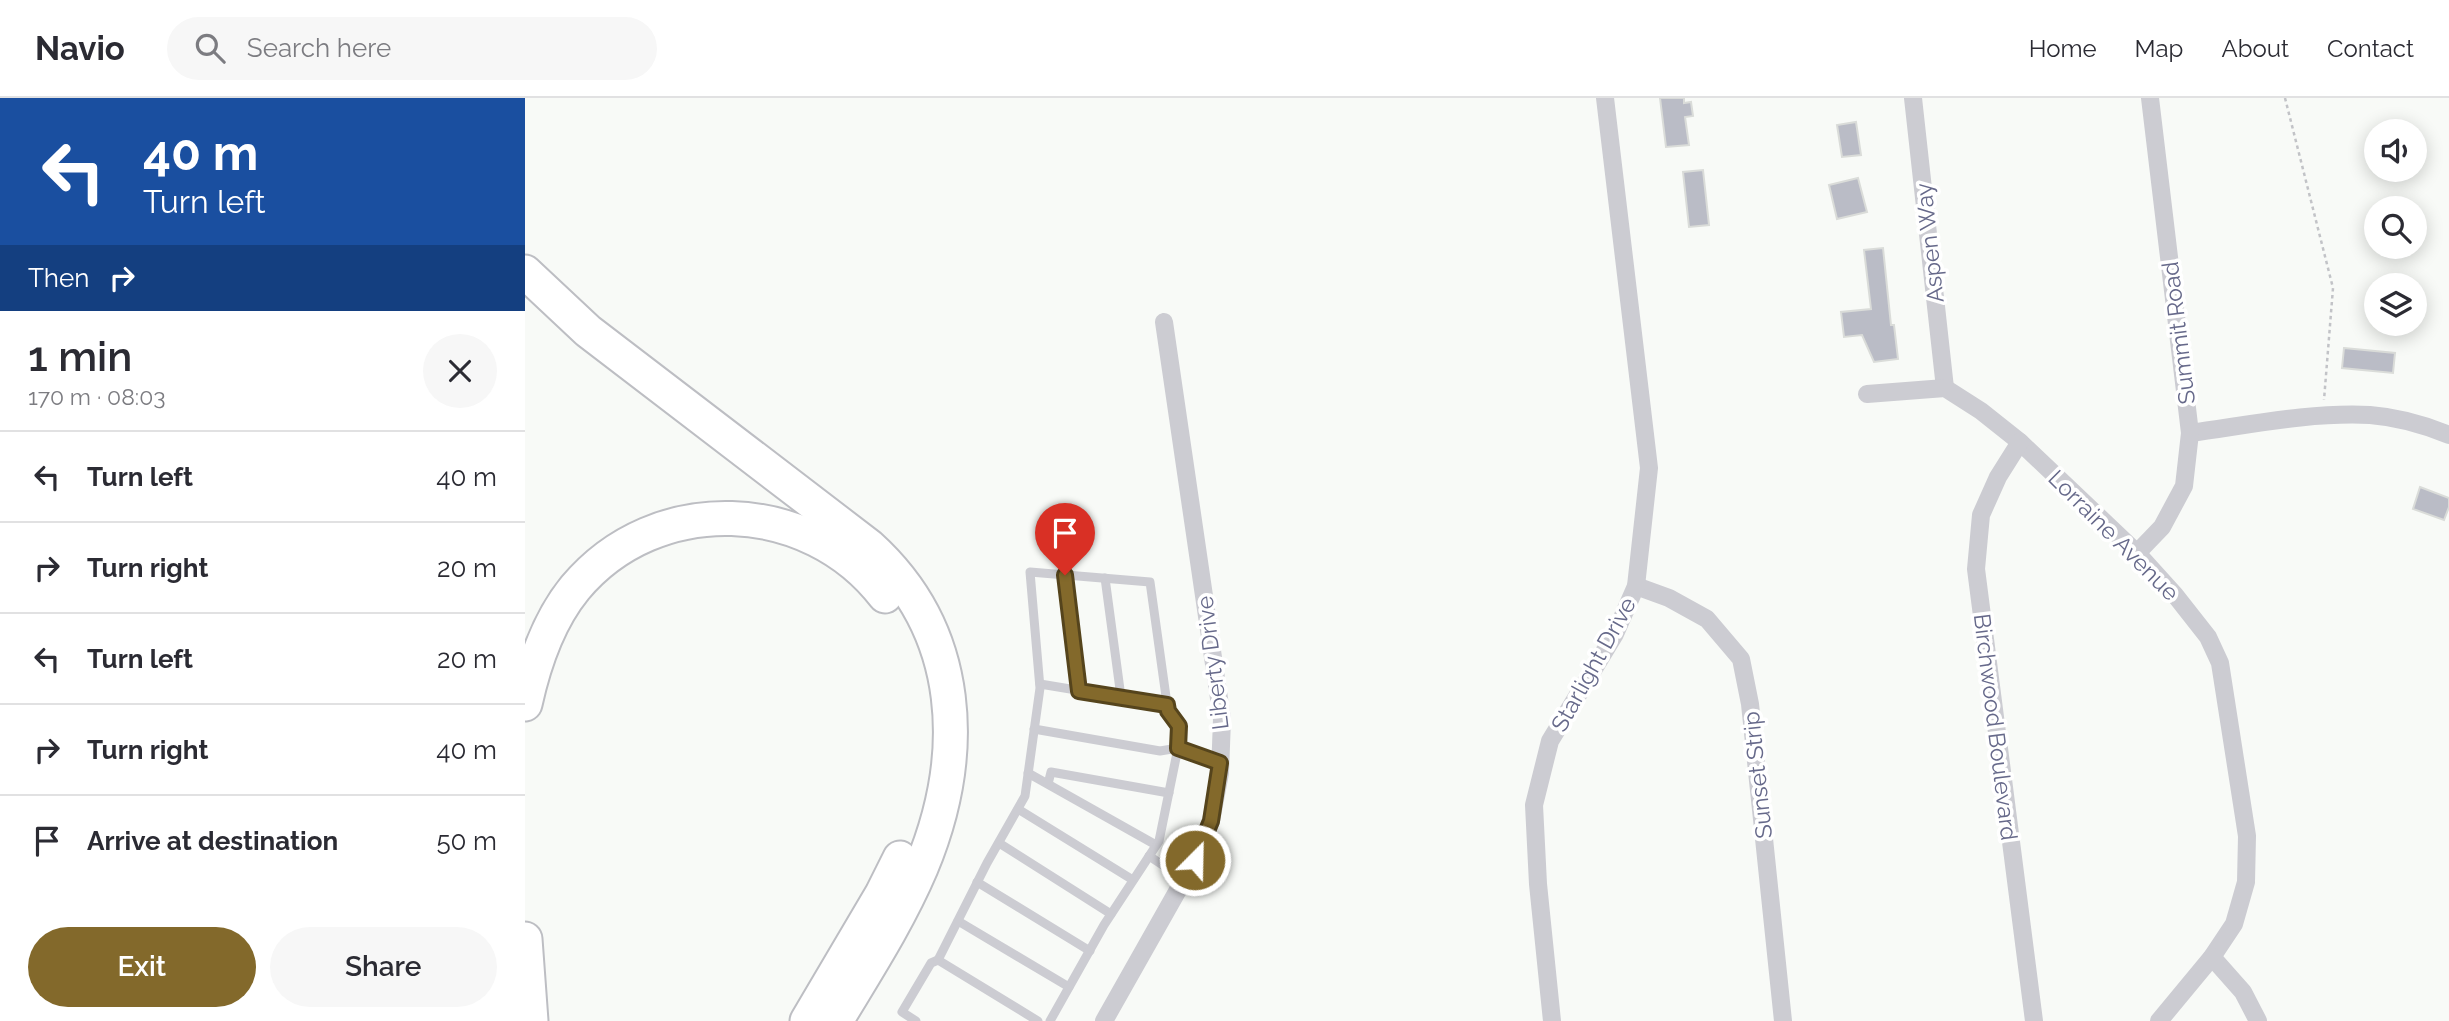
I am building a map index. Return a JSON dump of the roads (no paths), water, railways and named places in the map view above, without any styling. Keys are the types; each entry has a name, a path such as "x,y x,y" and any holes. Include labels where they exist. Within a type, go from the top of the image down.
{"highway":[{"path":"525,272 553,301 607,346 869,546 902,580 930,626 941,661 949,708 948,762 940,809 929,846 906,899 836,1021"},
{"path":"525,704 541,647 558,613 575,588 594,568 625,545 673,524 729,517 783,525 838,551 880,589 897,612 909,636 923,678 927,735 923,776 909,835 894,872 807,1021"},
{"path":"525,939 531,1021"}],"street":[{"name":"Starlight Drive","path":"1552,1021 1538,884 1534,805 1550,741 1615,634 1636,586 1649,468 1605,98"},
{"name":"Aspen Way","path":"1913,98 1945,388"},
{"name":"Summit Road","path":"2137,553 2162,527 2184,486 2190,433 2150,98"},
{"name":"Liberty Drive","path":"1104,1021 1184,879 1211,821 1220,763 1222,719 1164,322"},
{"path":"1867,394 1945,388"},
{"name":"Lorraine Avenue","path":"1945,388 1981,411 2020,442 2137,553 2175,595 2208,638 2220,663 2248,836 2246,882 2234,925 2212,957 2159,1021"},
{"path":"2190,433 2308,418 2371,415 2431,428 2449,435"},
{"name":"Birchwood Boulevard","path":"2020,442 1998,477 1981,515 1976,569 2034,1021"},
{"name":"Sunset Strip","path":"1636,586 1669,598 1707,619 1741,659 1750,704 1783,1021"},
{"path":"2212,957 2243,992 2258,1021"}],"lane":[{"path":"916,1021 902,1012 931,963 938,960 977,882 1025,796 1040,684 1030,572 1150,582 1168,711 1179,726 1178,748 1169,793 1156,845 1111,914 1050,1021"},
{"path":"1065,575 1079,691"},
{"path":"1105,578 1121,697"},
{"path":"1040,684 1167,705"},
{"path":"1034,729 1160,751 1178,748 1220,763"},
{"path":"1048,785 1051,772 1169,793"},
{"path":"1028,773 1156,845"},
{"path":"1018,809 1133,880"},
{"path":"999,843 1111,914"},
{"path":"1149,856 1184,879"},
{"path":"977,882 1090,951"},
{"path":"958,921 1069,987"},
{"path":"938,960 1038,1021"}]}
